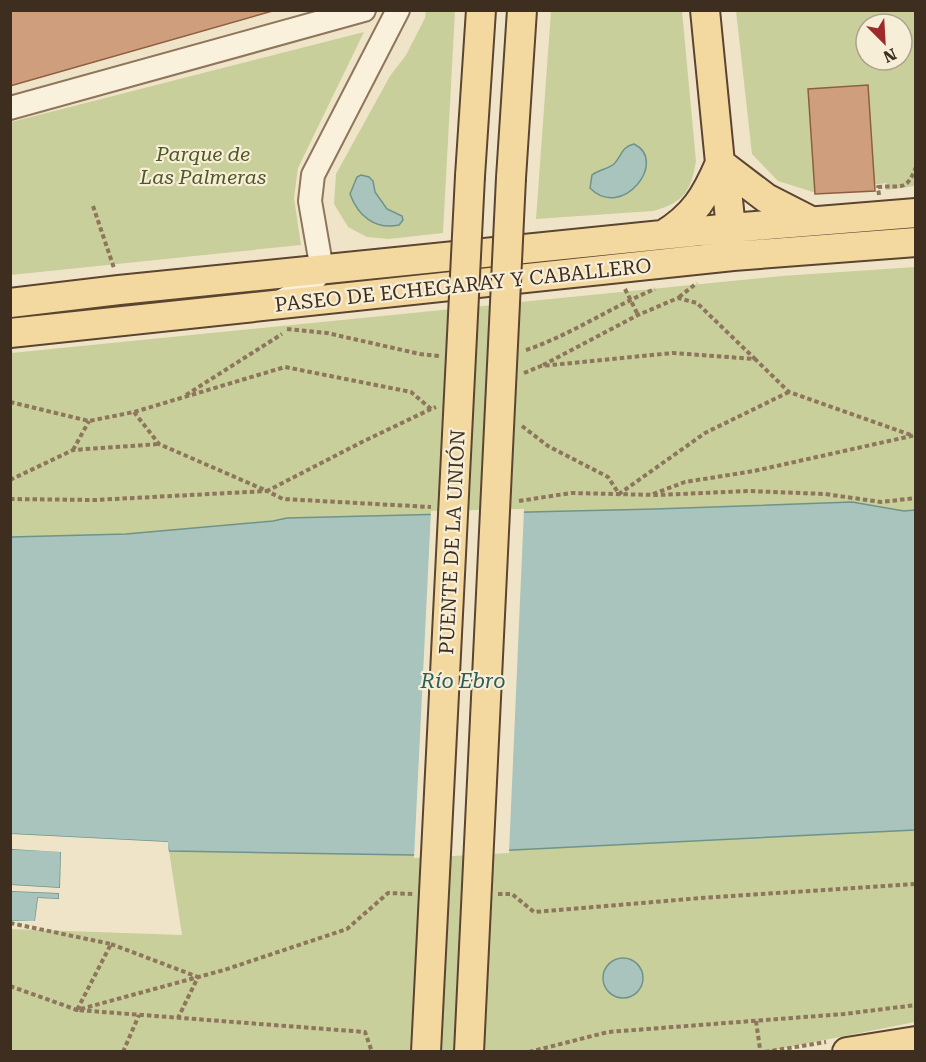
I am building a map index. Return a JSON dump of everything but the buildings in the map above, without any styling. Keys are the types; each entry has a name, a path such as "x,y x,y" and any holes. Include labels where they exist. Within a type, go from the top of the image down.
{"main road":[{"name":"PUENTE DE LA UNIÓN","path":"426,1052 470,176 481,10"},
{"name":"PUENTE DE LA UNIÓN","path":"469,1052 511,178 522,10"},
{"path":"705,10 720,164 726,181 732,233"},
{"path":"720,164 766,198 809,220"},
{"path":"662,235 695,210 720,164"},
{"name":"PASEO DE ECHEGARAY Y CABALLERO","path":"10,303 662,235 732,233 879,207 915,213"},
{"path":"732,233 765,254"},
{"path":"695,270 732,233"},
{"name":"PASEO DE ECHEGARAY Y CABALLERO","path":"10,333 272,306 695,270 765,254 915,242"},
{"path":"847,1052 915,1041"}],"street":[{"path":"10,108 364,10"},
{"path":"272,306 309,286 322,270 310,201 313,175 398,10"}],"path":[{"path":"879,207 878,187 905,185 910,182 915,167"},
{"path":"93,206 115,271"},
{"path":"541,366 638,315 678,298 695,270"},
{"path":"623,287 638,315"},
{"path":"678,298 697,303 755,359"},
{"path":"179,399 282,334"},
{"path":"619,494 705,433 789,392"},
{"path":"10,499 95,500 267,491 431,409"},
{"path":"134,412 159,444"},
{"path":"73,450 89,421"},
{"path":"651,495 685,482 754,471 913,435"},
{"path":"10,480 73,450 159,444 283,499 428,508"},
{"path":"548,447 608,477 619,494"},
{"path":"537,499 571,494 651,495 748,491 825,494 881,502 915,498"},
{"path":"10,923 111,944 198,977 178,1018"},
{"path":"111,944 76,1010 365,1032 372,1052"},
{"path":"529,1052 608,1032 844,1014 915,1005"},
{"path":"123,1052 139,1015"},
{"path":"756,1021 760,1049"}],"green space":[{"path":"426,11 455,11 443,233 389,239 367,237 348,227 334,204 336,174 390,76 406,55 425,18"},
{"path":"551,11 682,11 696,161 688,188 684,195 672,204 653,211 536,219"},
{"path":"736,11 915,11 915,186 886,190 887,183 813,192 778,181 752,154"},
{"name":"Parque de Las Palmeras","path":"364,32 298,168 294,198 301,245 11,275 11,122"},
{"path":"915,267 915,510 904,511 852,502 288,518 126,534 11,537 11,353 782,276"},
{"path":"915,830 915,1022 764,1052 11,1052 11,929 182,935 169,851 412,855"}],"water":[{"path":"634,144 643,152 646,163 644,174 637,185 627,193 615,197 603,196 590,188 592,175 614,164 624,150"},
{"path":"361,175 373,181 375,192 387,209 402,216 403,220 399,225 375,223 368,220 358,209 350,194 357,177"},
{"name":"Río Ebro","path":"852,502 904,511 915,510 915,830 412,855 169,851 167,842 11,834 11,537 126,534 287,518"},
{"path":"10,849 61,851 60,888 11,885"},
{"path":"11,891 59,893 59,899 38,898 35,922 11,921"},
{"path":"623,958 637,964 643,978 637,992 623,998 609,992 603,978 609,964"}],"pier":[{"path":"524,509 509,853 414,858 431,511"},
{"path":"11,834 168,842 169,854 166,852 165,845 10,837"},
{"path":"10,846 64,850 62,900 59,902 41,901 36,924 10,924 11,921 35,921 38,898 59,899 59,893 11,891 11,885 60,888 61,852 11,849"}]}
